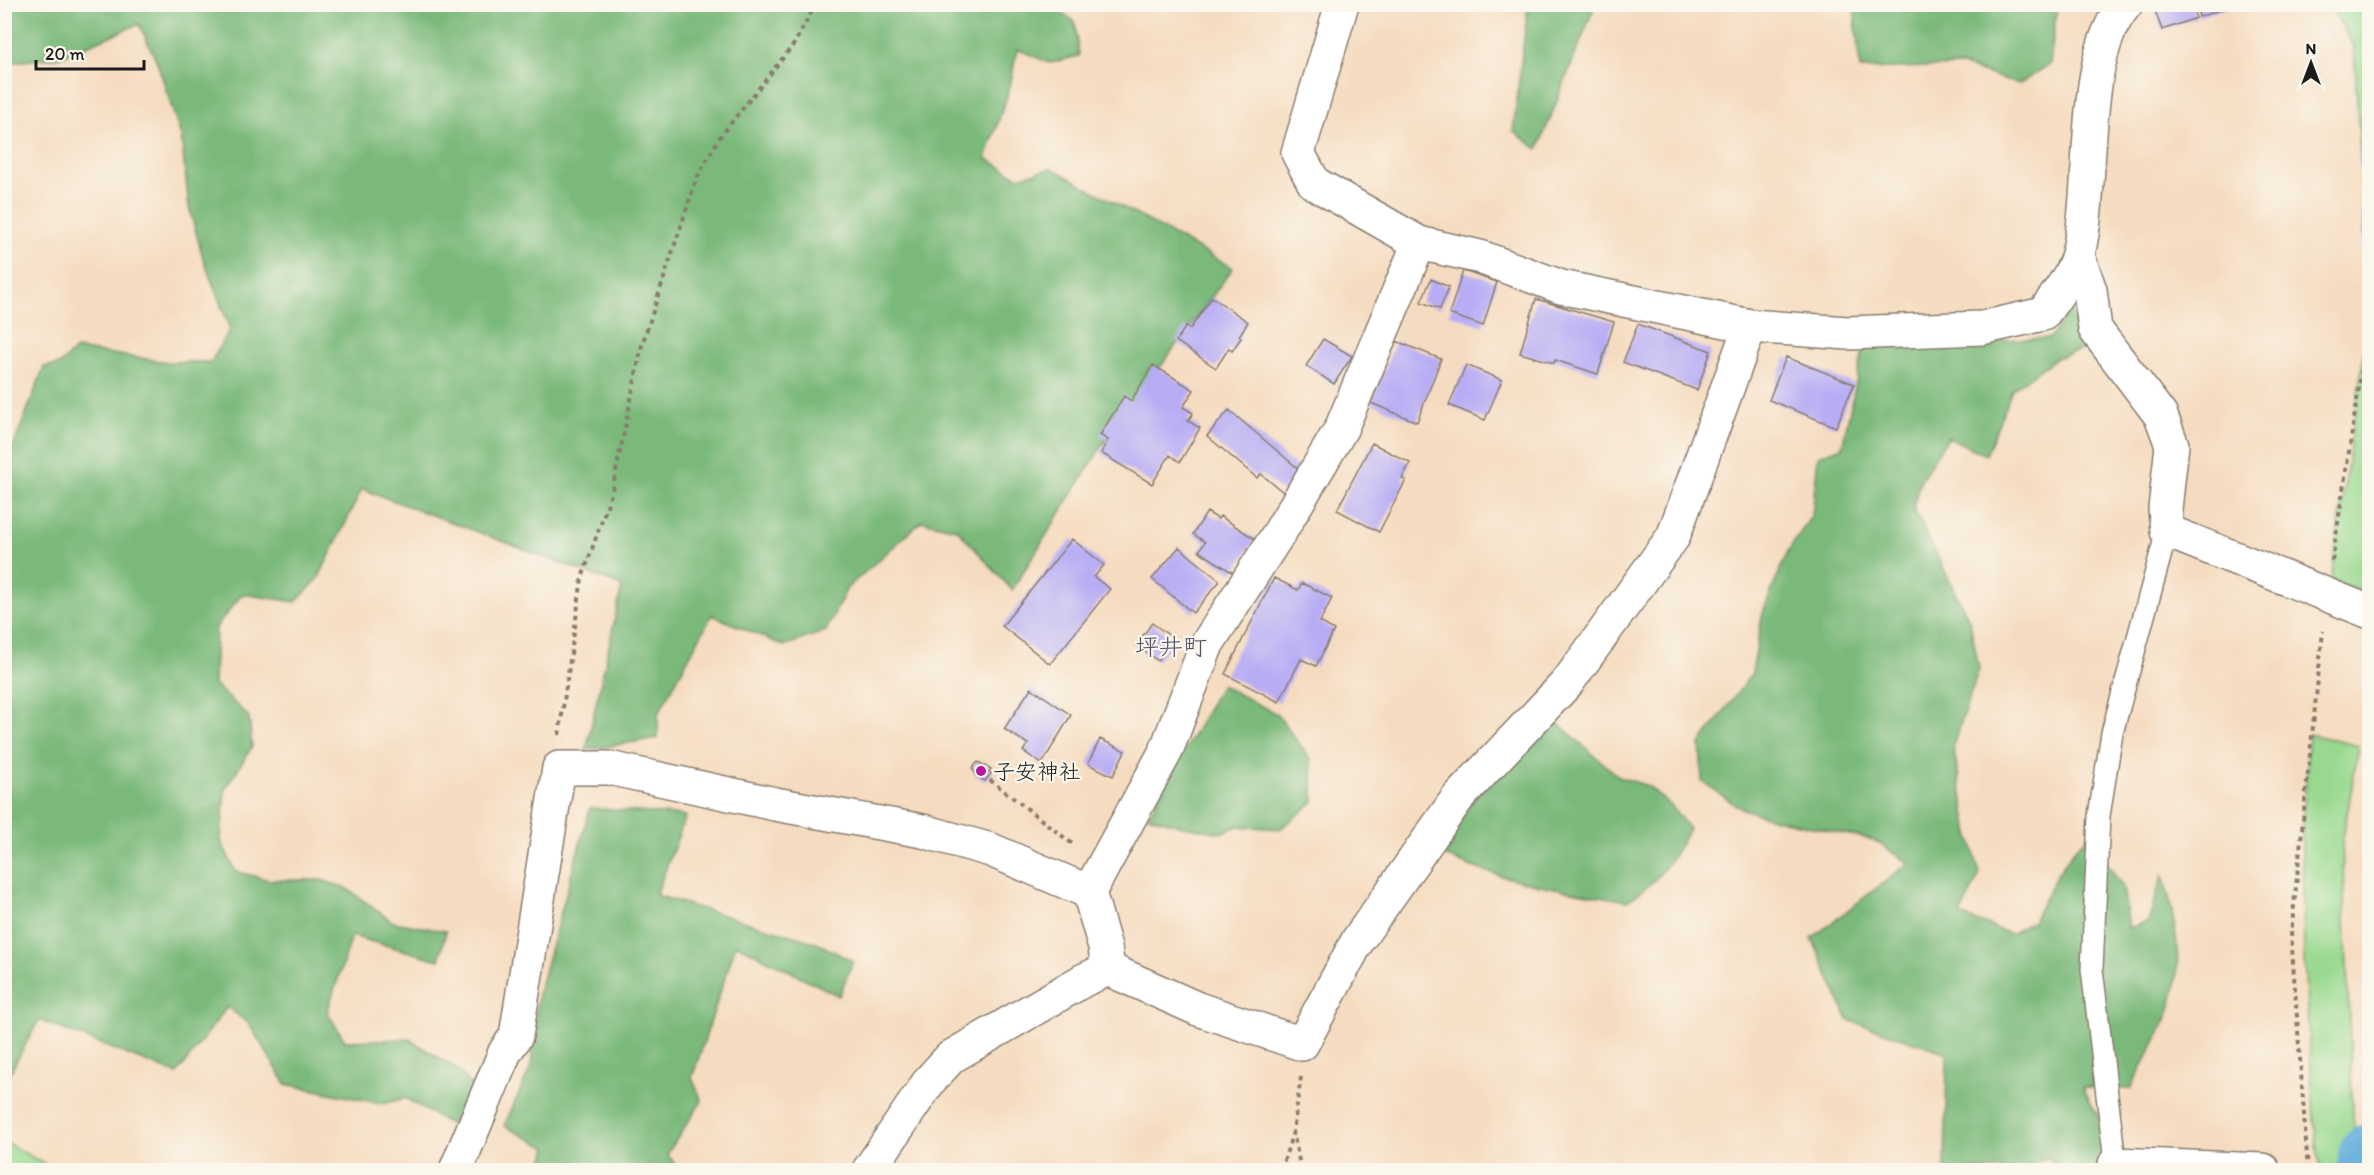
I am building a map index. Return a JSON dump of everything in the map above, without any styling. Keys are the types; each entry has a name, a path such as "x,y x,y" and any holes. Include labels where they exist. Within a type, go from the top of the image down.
{"street":[{"path":"1342,4 1298,153 1314,183 1419,243 1480,257 1561,287 1750,326 1848,333 1982,328 2043,314 2059,292 2078,256 2086,201 2096,73 2115,17 2126,4"},
{"path":"1108,969 1096,879 1166,751 1207,644 1281,530 1341,429 1419,243"},
{"path":"2078,256 2090,290 2095,329 2161,416 2172,445 2165,508 2167,531 2370,612"},
{"path":"869,1170 930,1080 951,1057 1083,980 1108,969 1198,1009 1302,1044 1358,940 1457,799 1567,683 1673,537 1750,326"},
{"path":"456,1170 506,1052 516,1036 559,768 609,768 776,804 923,831 1096,879"},
{"path":"2116,1167 2263,1170"}],"lane":[{"path":"2116,1167 2092,969 2099,816 2112,734 2167,531"}],"path":[{"path":"559,768 557,742 582,578 612,491 642,345 696,180 719,138 794,44 816,4"},
{"path":"2308,1170 2291,934 2332,598 2370,316"},
{"path":"990,780 1096,879"},
{"path":"1281,1170 1293,1132 1301,1080 1302,1044"},
{"path":"1293,1132 1301,1170"}],"green space":[{"path":"1049,4 1075,22 1079,56 1050,63 1017,49 1010,87 986,158 1018,177 1052,168 1233,268 1102,446 1012,590 957,529 922,521 847,588 826,631 784,646 712,615 658,714 658,738 586,750 622,586 362,489 318,579 296,602 242,594 216,627 214,684 249,717 252,747 225,789 221,841 235,871 269,880 321,880 346,888 393,922 446,931 439,960 352,936 327,1012 345,1041 409,1039 456,1068 475,1089 451,1125 405,1098 383,1104 286,1084 249,1024 227,1007 177,1074 39,1020 5,1082 5,468 44,367 59,365 76,349 168,362 211,362 230,329 203,258 189,207 181,136 157,62 139,24 60,57 5,63 5,5"},
{"path":"1528,5 1595,5 1538,149 1513,131"},
{"path":"1854,5 2057,5 2050,64 2019,84 1963,66 1860,69"},
{"path":"2339,5 2369,5 2369,317 2354,46 2333,11"},
{"path":"2075,303 2090,347 2056,358 2012,390 1986,455 1948,437 1920,481 1913,507 1970,622 1979,669 1953,746 1970,838 1980,874 1960,915 2011,934 2033,921 2056,876 2077,846 2090,838 2123,887 2129,928 2148,922 2163,874 2171,906 2178,957 2175,990 2162,1027 2130,1089 2083,1087 2104,1128 2104,1170 2058,1170 2047,1157 2022,1170 1945,1170 1947,1053 1848,1020 1812,938 1909,863 1874,840 1775,819 1740,808 1702,781 1700,744 1752,673 1763,612 1788,551 1812,515 1818,456 1842,447 1864,346 2050,338"},
{"path":"2369,317 2369,595 2331,579"},
{"path":"1221,685 1277,714 1311,760 1314,802 1280,829 1238,826 1221,833 1183,826 1148,816"},
{"path":"1545,712 1619,777 1648,786 1672,807 1689,829 1663,870 1647,887 1627,901 1552,888 1502,876 1478,869 1432,849"},
{"path":"2309,734 2359,746 2342,843 2353,1118 2359,1170 2320,1170 2314,1120 2304,957 2302,840"},
{"path":"590,808 686,816 656,895 817,943 853,961 839,996 736,944 692,1078 702,1101 667,1154 679,1170 539,1170 548,1148 504,1126 531,1067 538,994"},
{"path":"5,1142 55,1170 5,1170"}],"building":[{"path":"2191,4 2196,18 2162,30 2153,5"},
{"path":"2196,4 2235,4 2235,5 2199,17"},
{"path":"1463,271 1497,282 1483,326 1449,314"},
{"path":"1431,279 1449,287 1440,309 1421,302"},
{"path":"1212,297 1248,322 1232,351 1229,348 1216,368 1176,341 1186,326 1190,329"},
{"path":"1536,299 1614,322 1598,374 1555,360 1554,363 1520,353"},
{"path":"1638,324 1711,351 1697,390 1623,362"},
{"path":"1323,339 1352,356 1334,384 1306,366"},
{"path":"1396,341 1441,359 1417,422 1371,403"},
{"path":"1786,357 1854,384 1836,427 1769,400"},
{"path":"1153,365 1194,390 1183,407 1193,413 1188,421 1200,428 1180,462 1170,455 1152,484 1101,453 1108,440 1100,435 1124,396 1131,401"},
{"path":"1466,365 1502,380 1485,420 1449,405"},
{"path":"1229,410 1301,471 1283,492 1261,474 1257,478 1207,436"},
{"path":"1372,443 1410,463 1402,479 1406,480 1379,532 1337,510"},
{"path":"1207,512 1218,519 1220,516 1255,539 1233,573 1199,551 1205,542 1193,534"},
{"path":"1072,539 1104,565 1094,577 1110,589 1050,664 1002,626"},
{"path":"1179,547 1220,581 1193,613 1152,579"},
{"path":"1274,578 1298,590 1302,583 1332,598 1320,622 1334,630 1316,666 1301,659 1279,702 1225,674"},
{"path":"1152,623 1174,639 1158,661 1136,645"},
{"path":"1031,688 1071,715 1042,764 1023,751 1028,744 1004,729"},
{"path":"1100,739 1125,751 1113,776 1088,764"},
{"path":"978,762 991,769 989,771 991,774 985,781 975,775 972,769"}],"waterway":[{"path":"2369,1170 2370,1156"}],"place":[{"name":"子安神社","path":"981,771"}],"district":[{"name":"坪井町","path":"1171,646"}]}
